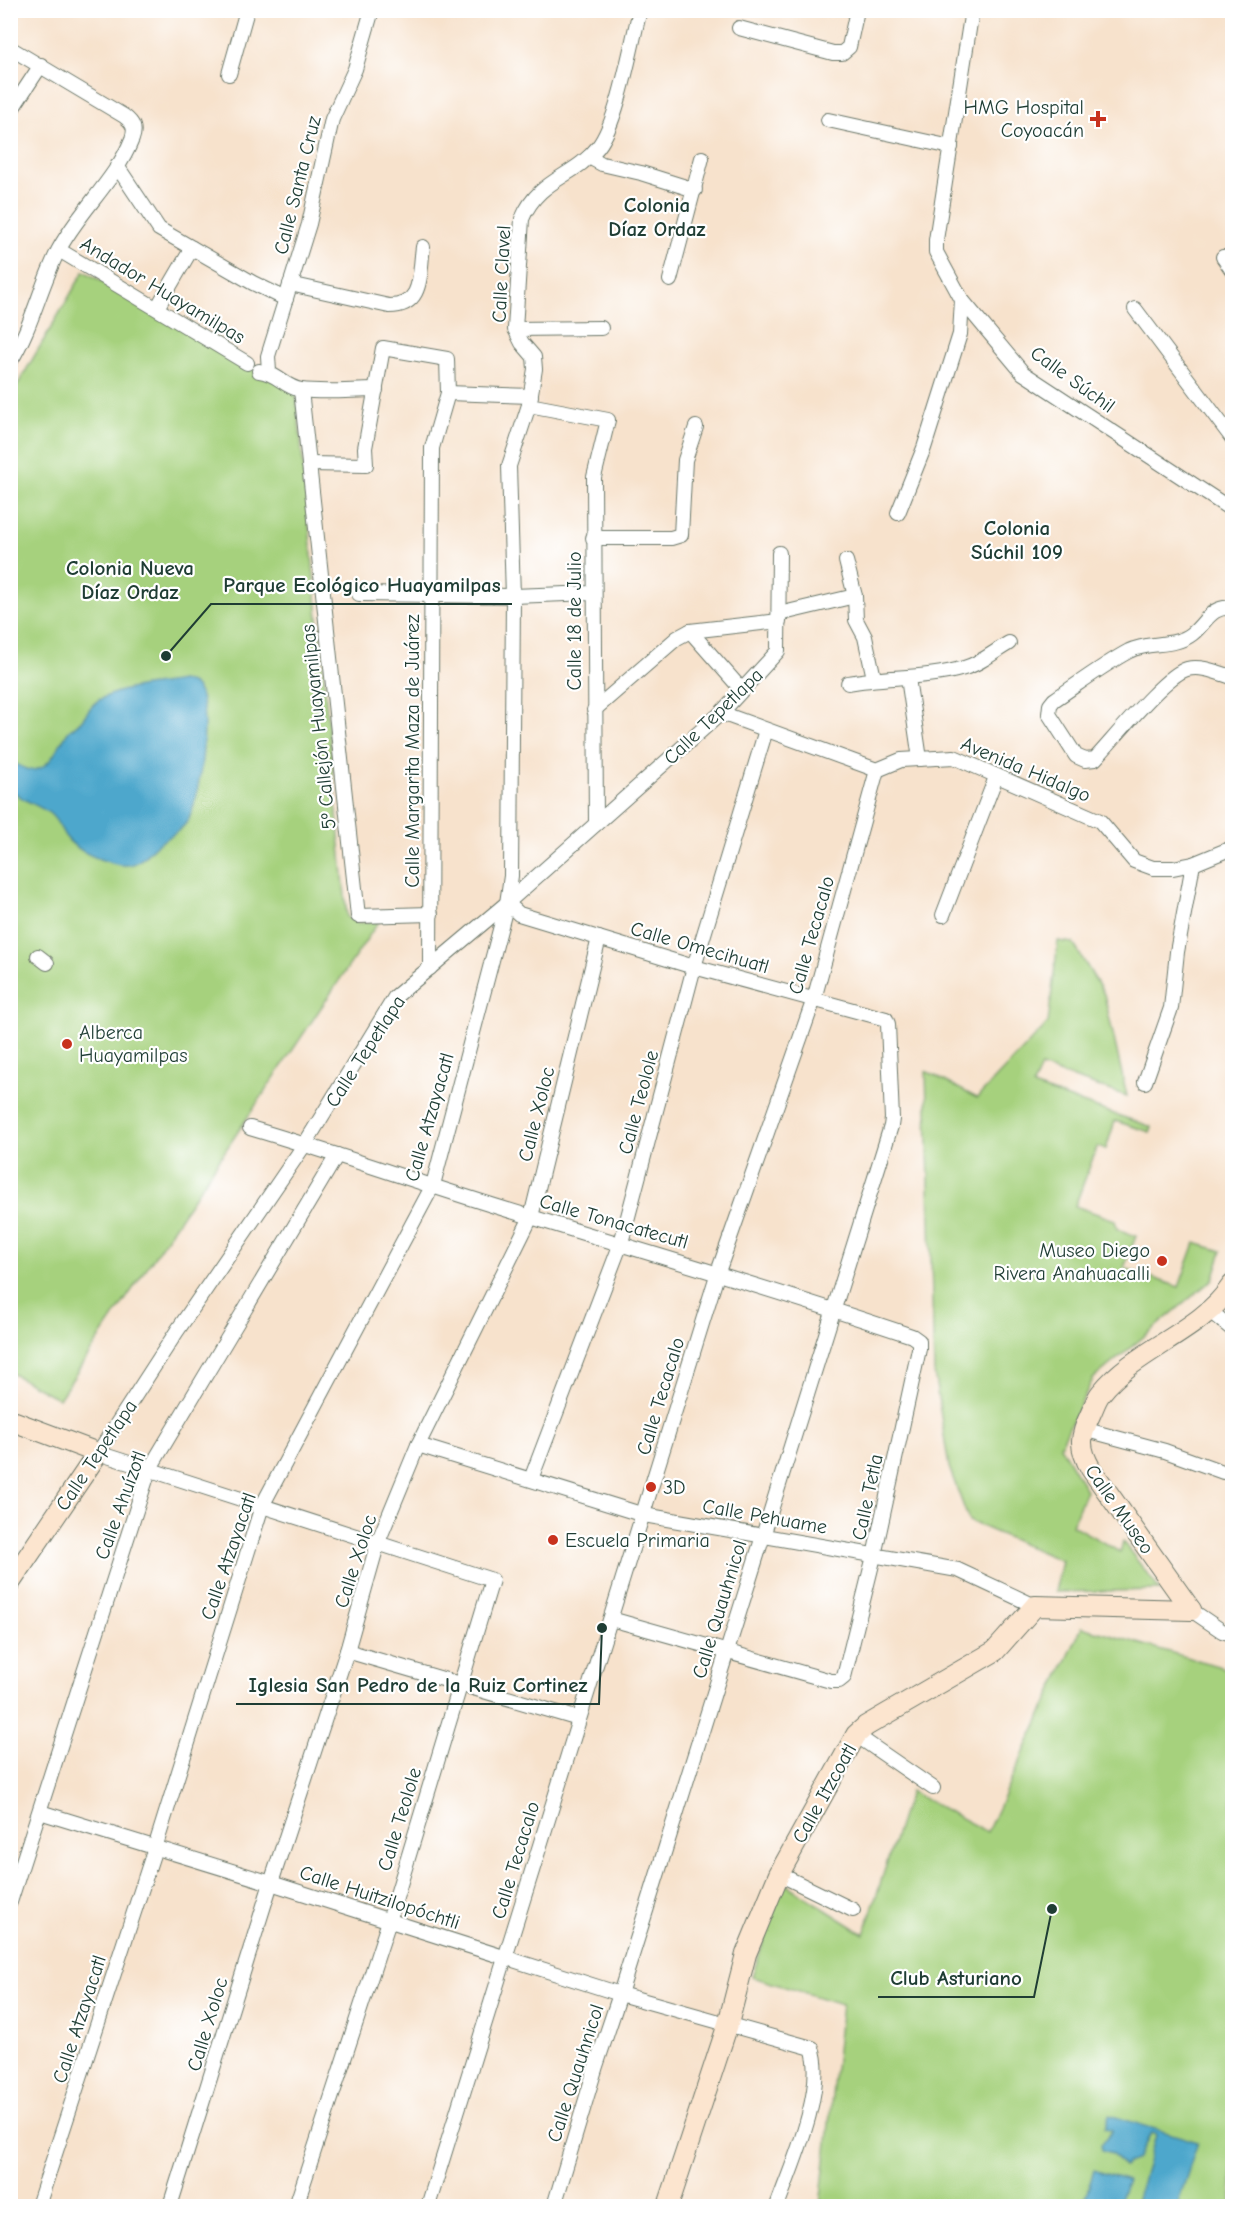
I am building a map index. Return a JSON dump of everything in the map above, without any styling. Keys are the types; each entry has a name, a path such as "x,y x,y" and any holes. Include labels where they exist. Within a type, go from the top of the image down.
{"street":[{"path":"229,74 247,10"},
{"name":"Calle Santa Cruz","path":"301,390 286,386 264,371 309,224 332,119 355,69 372,10"},
{"name":"Calle Clavel","path":"513,596 509,466 530,401 535,369 534,357 522,343 515,329 522,219 527,207 540,190 589,157 600,146 612,119 640,10"},
{"path":"739,28 833,53 842,53 849,47 857,10"},
{"path":"828,120 951,147 972,10"},
{"path":"10,48 124,116 132,122 135,130 117,166 58,250 23,341 10,362"},
{"path":"10,112 41,65"},
{"name":"Calle Súchil","path":"951,147 936,252 962,300 1023,373 1233,510"},
{"path":"589,157 602,164 641,172 695,190"},
{"path":"669,280 702,158"},
{"path":"117,166 159,229 285,299"},
{"path":"290,284 389,306 399,306 409,302 416,295 423,247"},
{"path":"157,308 192,248"},
{"name":"Andador Huayamilpas","path":"58,250 247,363"},
{"path":"1223,256 1233,270"},
{"path":"898,513 924,448 960,334 962,300"},
{"path":"1135,309 1233,438"},
{"path":"515,329 601,328"},
{"name":"Calle Margarita Maza de Juárez","path":"376,390 383,348 447,359 448,393 432,448 430,968"},
{"path":"301,390 376,390 365,448 366,465 309,464"},
{"name":"5º Callejón Huayamilpas","path":"301,390 358,916 430,914"},
{"path":"448,393 530,401"},
{"name":"Calle 18 de Julio","path":"530,401 608,420 594,477 596,824"},
{"path":"594,538 671,538 681,535 685,460 696,427"},
{"name":"Calle Tepetlapa","path":"10,1583 177,1331 305,1144 395,997 507,903 721,713 778,651 779,553"},
{"path":"846,561 855,596 856,620 865,637 874,678"},
{"path":"359,594 513,596 593,593"},
{"name":"Calle Atzayacatl","path":"38,2206 262,1506 433,1185 507,903 512,876 513,596"},
{"path":"594,710 676,638 690,631 779,617 855,596"},
{"path":"1233,608 1219,609 1209,614 1191,635 1177,642 1151,644 1130,651 1054,700 1050,705 1049,714 1076,756 1085,760 1095,759 1158,690 1178,674 1187,669 1200,668 1233,676"},
{"path":"690,631 741,689"},
{"path":"848,683 874,678 908,678 966,668 1009,643"},
{"path":"908,678 920,759"},
{"path":"721,713 877,770"},
{"name":"Calle Teolole","path":"531,1479 621,1243 694,966 766,730"},
{"name":"Avenida Hidalgo","path":"877,770 893,762 954,757 1100,821 1134,861 1153,868 1193,864 1233,848"},
{"name":"Calle Tecacalo","path":"428,2206 718,1272 814,999 877,770"},
{"path":"943,915 996,777"},
{"path":"1145,1082 1171,1008 1177,952 1193,864"},
{"name":"Calle Omecihuatl","path":"507,903 519,914 694,966 886,1019"},
{"name":"Calle Xoloc","path":"170,2206 271,1883 347,1651 378,1542 418,1445 531,1217 599,938"},
{"name":"Calle Quauhnicol","path":"554,2206 762,1536 835,1309 892,1119 886,1019"},
{"name":"Calle Tonacatecutl","path":"250,1128 531,1217 718,1272 912,1336"},
{"name":"Calle Ahuízotl","path":"10,1902 149,1470 337,1155"},
{"name":"Calle Museo","path":"1191,1610 1091,1469 1083,1455 1081,1444 1083,1429 1099,1395 1117,1376 1210,1311 1233,1285"},
{"path":"1210,1311 1233,1329"},
{"name":"Calle Tetla","path":"727,1652 831,1682 839,1681 844,1677 874,1556 919,1349 919,1341 912,1336"},
{"path":"10,1420 149,1470 378,1542"},
{"path":"1083,1429 1165,1451 1223,1472"},
{"name":"Calle Pehuame","path":"418,1445 644,1515 958,1570 1035,1606"},
{"name":"Calle Teolole","path":"296,2206 389,1921 492,1580 378,1542"},
{"path":"1035,1606 1191,1610 1222,1631 1233,1634"},
{"name":"Calle Itzcoatl","path":"668,2206 728,2024 746,1954 779,1874 856,1735 866,1726 995,1652 1035,1606"},
{"path":"611,1619 727,1652"},
{"path":"347,1651 579,1719"},
{"path":"856,1735 933,1788"},
{"name":"Calle Huitzilopóchtli","path":"40,1812 505,1956 620,1994 812,2048 816,2059 816,2074 804,2132 777,2206"},
{"path":"779,1874 853,1910"}],"green space":[{"path":"84,271 296,391 347,917 358,923 379,921 59,1399 11,1373 11,396"},
{"path":"1058,941 1073,943 1104,994 1127,1096 1041,1067 1033,1086 1152,1127 1150,1132 1115,1121 1106,1149 1097,1147 1075,1206 1115,1220 1117,1229 1136,1236 1124,1268 1179,1287 1195,1243 1222,1251 1213,1279 1093,1379 1060,1446 1086,1490 1072,1525 1120,1552 1123,1542 1160,1590 1055,1592 1062,1561 969,1521 949,1467 934,1372 926,1071 977,1098 1048,1023"},
{"path":"1082,1627 1232,1670 1232,2206 820,2206 842,2004 752,1977 782,1882 864,1934 910,1791 987,1832"}],"water":[{"path":"181,681 192,683 197,688 204,714 200,776 196,795 192,811 184,826 158,844 138,862 128,865 116,864 81,850 65,836 52,815 19,797 11,789 11,768 16,764 33,770 46,764 70,730 99,700 129,689"},
{"path":"1109,2115 1198,2142 1177,2206 1135,2206 1156,2135 1151,2133 1138,2159 1127,2163 1124,2167 1112,2153 1102,2150 1101,2144 1112,2130 1105,2128"},
{"path":"1094,2170 1128,2181 1118,2206 1108,2206 1085,2199"}],"place":[{"name":"HMG Hospital Coyoacán","path":"1098,119"},
{"name":"Parque Ecológico Huayamilpas","path":"166,656"},
{"name":"Alberca Huayamilpas","path":"67,1044"},
{"name":"Museo Diego Rivera Anahuacalli","path":"1162,1261"},
{"name":"3D","path":"651,1487"},
{"name":"Escuela Primaria","path":"553,1540"},
{"name":"Iglesia San Pedro de la Ruiz Cortinez","path":"602,1628"},
{"name":"Club Asturiano","path":"1052,1909"}],"district":[{"name":"Colonia Díaz Ordaz","path":"657,217"},
{"name":"Colonia Súchil 109","path":"1017,540"},
{"name":"Colonia Nueva Díaz Ordaz","path":"130,580"}]}
